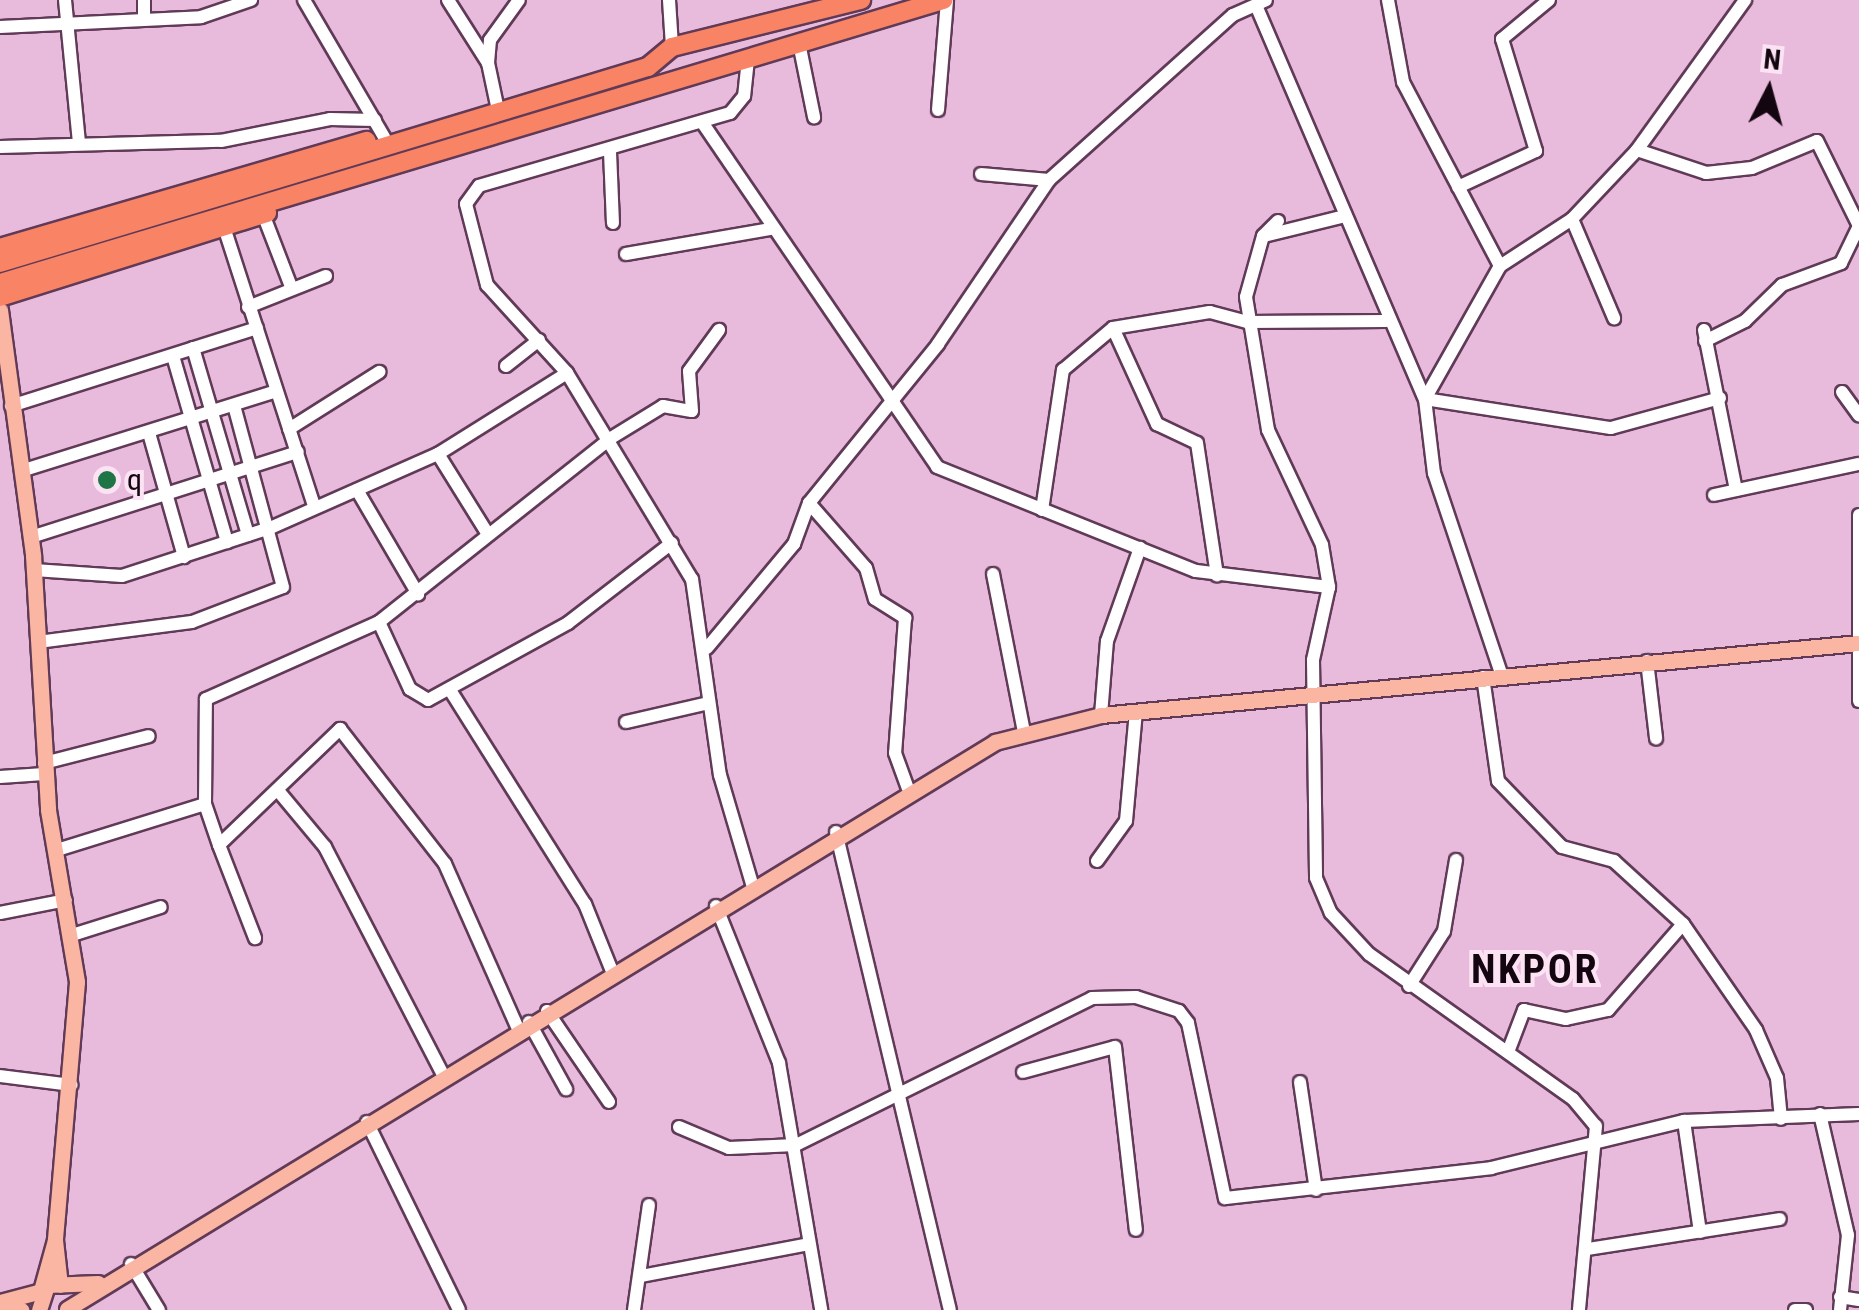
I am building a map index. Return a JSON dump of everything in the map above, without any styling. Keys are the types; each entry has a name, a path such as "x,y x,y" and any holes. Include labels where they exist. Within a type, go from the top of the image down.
{"highway":[{"path":"0,263 648,67 672,46 860,0"},
{"path":"0,283 945,0"},
{"path":"0,248 380,128 503,109"},
{"path":"0,298 224,228 517,128"}],"main road":[{"path":"0,310 31,536 44,769 69,936 71,1084 55,1240 40,1290 39,1310"},
{"path":"55,1240 67,1310 98,1283 368,1122 908,788 1024,732 1101,715 1316,690 1859,643"},
{"path":"0,1304 40,1290 98,1283"},
{"path":"0,1304 21,1310"}],"street":[{"path":"65,0 79,142"},
{"path":"144,0 144,19"},
{"path":"0,27 200,17 250,0"},
{"path":"304,0 380,128"},
{"path":"448,0 488,63 503,109"},
{"path":"488,63 490,40 518,0"},
{"path":"669,0 672,46"},
{"path":"938,110 945,0"},
{"path":"1388,0 1403,82 1500,266"},
{"path":"1458,188 1536,150 1502,39 1548,0"},
{"path":"1425,399 1500,266 1572,218 1637,150 1745,0"},
{"path":"707,648 794,544 810,503 891,406 1049,180 1233,15 1262,5 1266,27 1386,321 1425,399 1434,473 1502,676"},
{"path":"1233,15 1266,27"},
{"path":"799,43 814,117"},
{"path":"748,58 741,105 610,152 468,193 476,264 567,372 611,438 692,578 707,648 709,703 729,822 752,884"},
{"path":"0,147 221,141 330,119 380,128"},
{"path":"702,122 891,406 937,466 1217,575 1329,586"},
{"path":"1637,150 1706,172 1752,168 1817,142 1859,226 1841,262 1782,285 1746,321 1704,336 1720,398 1736,490"},
{"path":"610,152 613,223"},
{"path":"981,174 1049,180"},
{"path":"264,214 292,289"},
{"path":"1263,236 1344,216"},
{"path":"1572,218 1614,318"},
{"path":"1278,221 1263,236 1247,322 1268,430 1322,544 1329,586 1313,660 1316,878 1331,913 1409,986 1574,1099 1598,1145 1579,1310"},
{"path":"224,228 314,506"},
{"path":"626,254 771,229"},
{"path":"248,307 326,276"},
{"path":"1042,510 1063,370 1114,328 1210,312 1247,322 1386,321"},
{"path":"12,406 257,328"},
{"path":"1114,328 1157,424 1197,444 1217,575"},
{"path":"255,938 198,778 212,762 201,704 379,622 418,594 486,531 611,438 663,406 692,411 689,371 720,330"},
{"path":"506,366 538,340"},
{"path":"194,348 248,535"},
{"path":"173,356 227,542"},
{"path":"289,429 379,372"},
{"path":"34,570 103,578 184,557 270,528 438,454 567,372"},
{"path":"21,471 276,390"},
{"path":"1842,392 1859,415"},
{"path":"1425,399 1611,428 1720,398"},
{"path":"38,642 192,622 282,588 270,528 234,406"},
{"path":"149,432 184,557"},
{"path":"31,536 298,452"},
{"path":"438,454 486,531"},
{"path":"1714,495 1859,464"},
{"path":"357,490 418,594"},
{"path":"810,503 866,568 875,598 905,618 895,753 908,788"},
{"path":"1859,516 1859,702"},
{"path":"379,622 418,698 450,690 568,623 672,543"},
{"path":"1101,715 1108,641 1140,548"},
{"path":"993,574 1024,732"},
{"path":"1647,661 1656,738"},
{"path":"1483,677 1505,791 1562,847 1635,875 1683,924 1756,1030 1777,1078 1780,1119"},
{"path":"450,690 585,904 612,971"},
{"path":"626,722 709,703"},
{"path":"1097,861 1126,821 1136,712"},
{"path":"220,844 280,793 335,730 346,734 445,864 524,1025 566,1090"},
{"path":"0,776 44,769 149,736"},
{"path":"280,793 324,848 444,1075"},
{"path":"57,850 205,804"},
{"path":"836,832 950,1310"},
{"path":"1409,986 1444,931 1456,860"},
{"path":"0,913 66,900"},
{"path":"69,936 161,906"},
{"path":"716,906 780,1063 821,1310"},
{"path":"1508,1052 1524,1010 1566,1019 1608,1010 1683,924"},
{"path":"679,1127 730,1148 796,1145 1092,998 1136,997 1179,1010 1188,1024 1224,1198 1316,1190 1598,1145 1684,1120 1859,1114"},
{"path":"547,1011 610,1102"},
{"path":"1023,1072 1115,1047 1136,1230"},
{"path":"0,1076 71,1084"},
{"path":"1300,1082 1316,1190"},
{"path":"1820,1114 1848,1234 1840,1303 1859,1300"},
{"path":"1684,1120 1700,1232"},
{"path":"368,1122 459,1310"},
{"path":"634,1310 649,1205"},
{"path":"1588,1248 1780,1220"},
{"path":"641,1276 808,1244"},
{"path":"131,1264 159,1310"},
{"path":"1795,1310 1806,1310"}],"place":[{"name":"q","path":"107,480"}],"district":[{"name":"NKPOR","path":"1535,970"}]}
